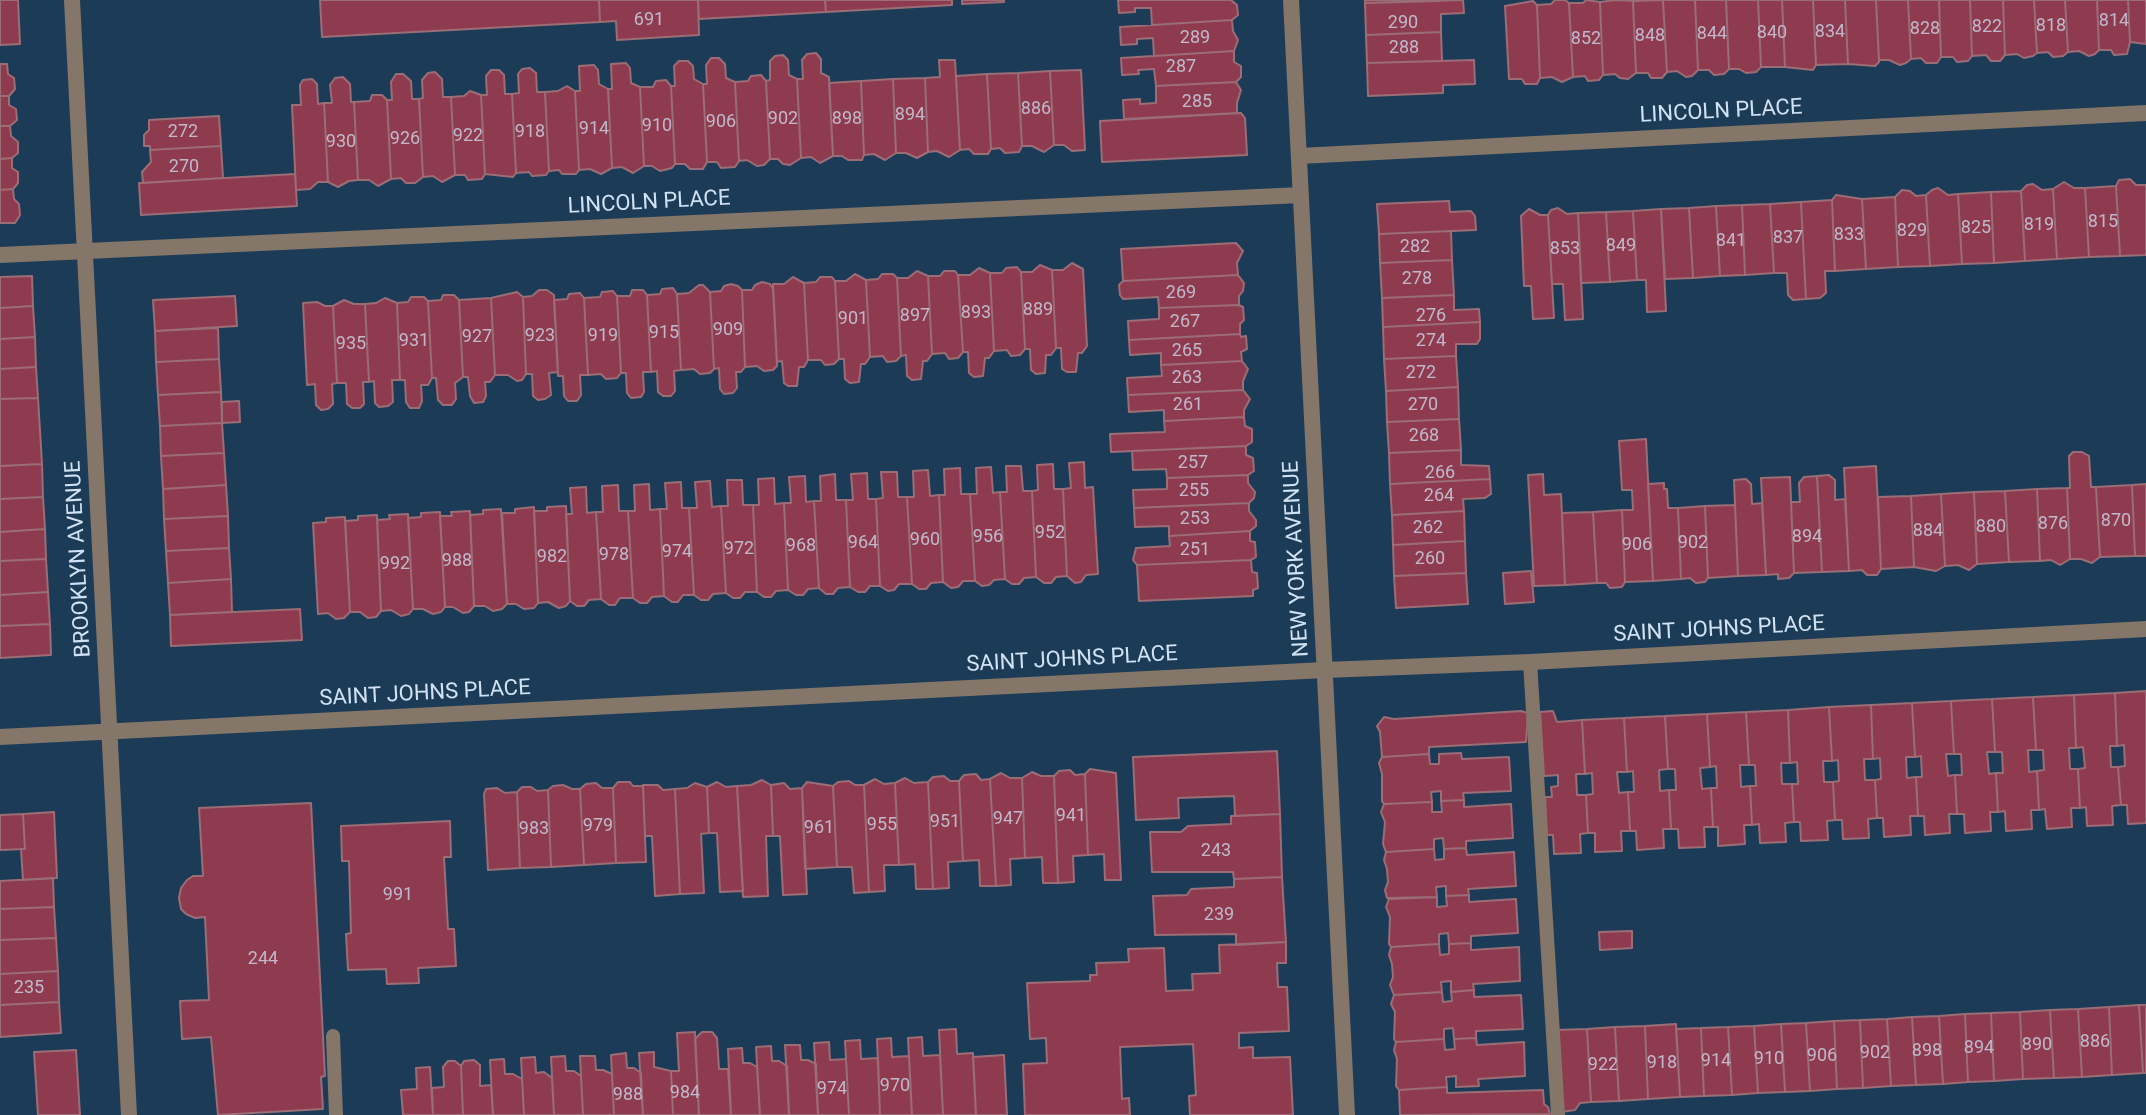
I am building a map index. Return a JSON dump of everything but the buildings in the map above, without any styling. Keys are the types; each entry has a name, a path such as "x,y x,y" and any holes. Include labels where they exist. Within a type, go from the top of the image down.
{"street":[{"name":"BROOKLYN AVENUE","path":"72,0 129,1115"},
{"name":"NEW YORK AVENUE","path":"1291,0 1347,1115"},
{"name":"LINCOLN PLACE","path":"1299,156 2146,113"},
{"name":"LINCOLN PLACE","path":"0,255 1301,195"},
{"name":"SAINT JOHNS PLACE","path":"0,737 2146,629"}],"lane":[{"path":"1530,662 1558,1115"},
{"path":"333,1036 336,1115"}]}
